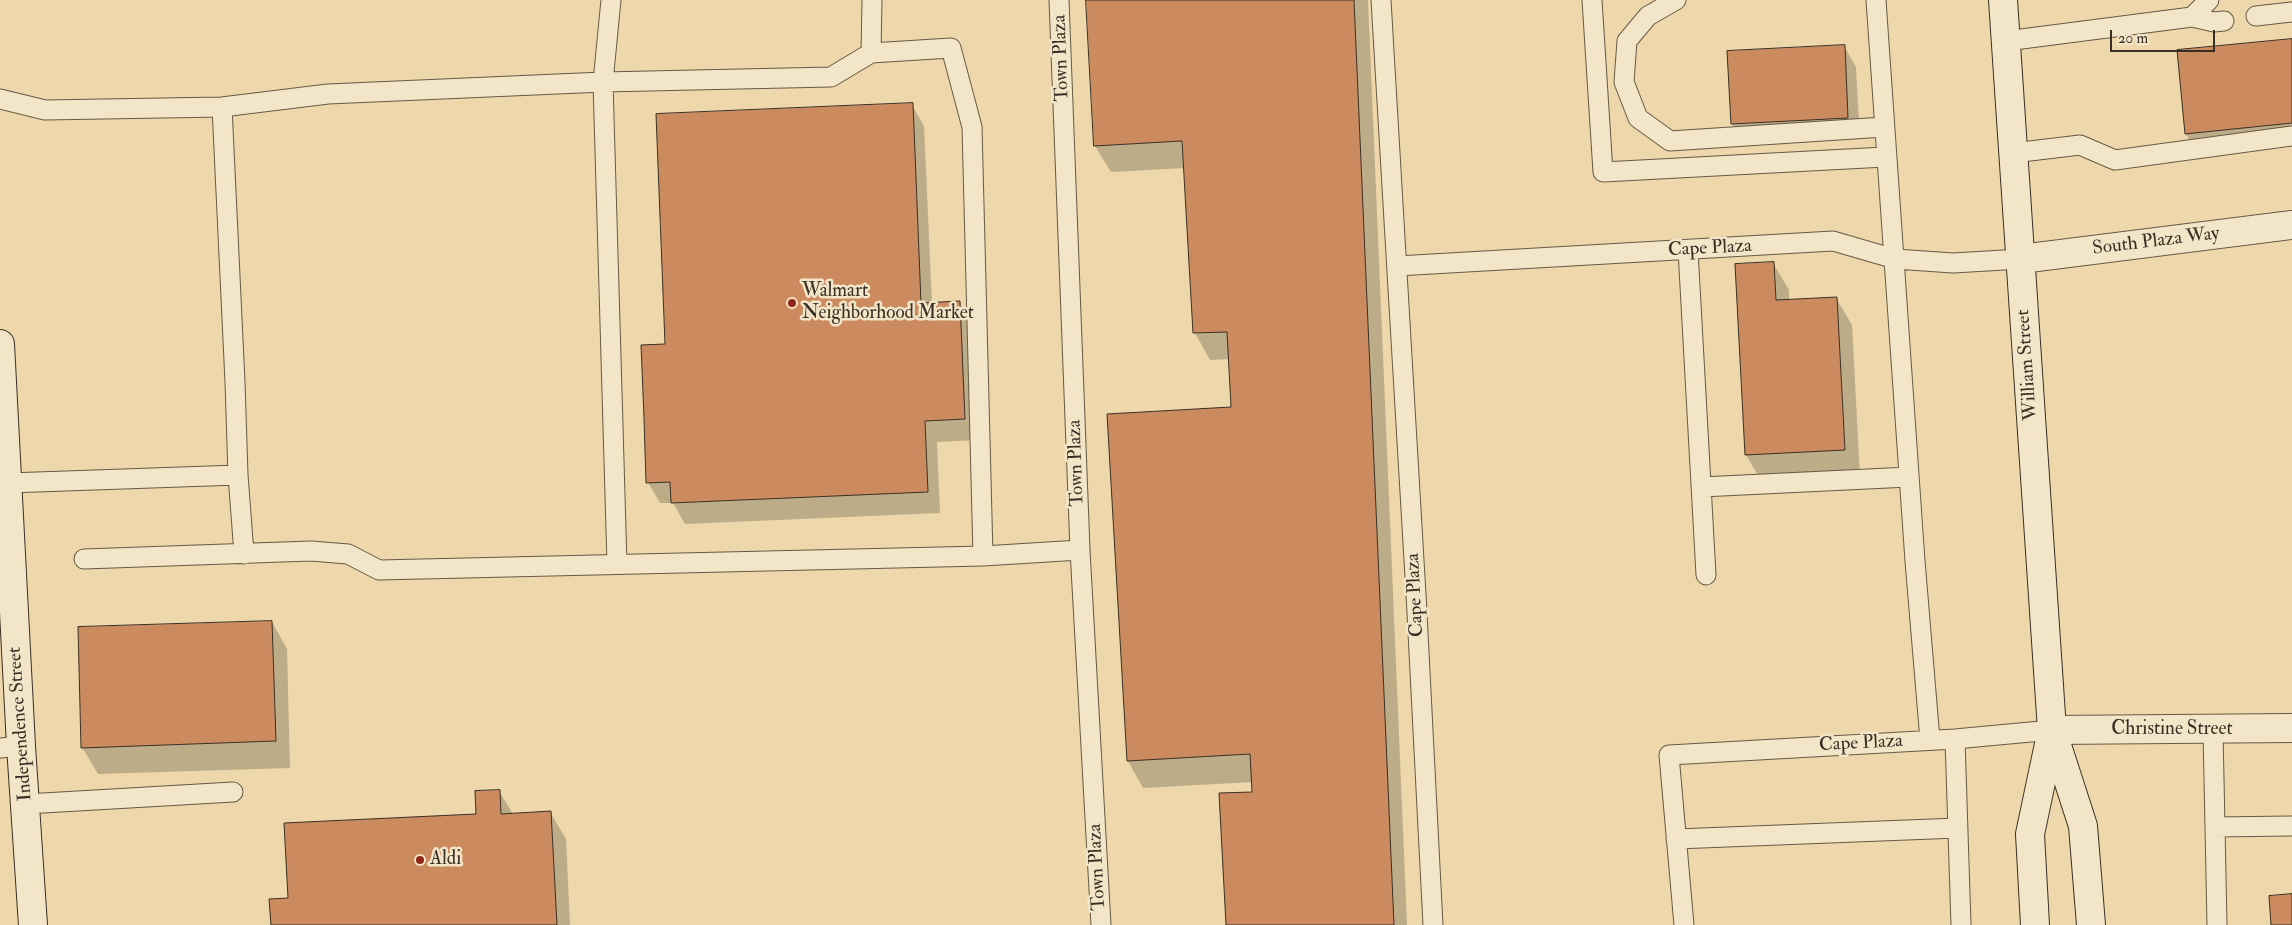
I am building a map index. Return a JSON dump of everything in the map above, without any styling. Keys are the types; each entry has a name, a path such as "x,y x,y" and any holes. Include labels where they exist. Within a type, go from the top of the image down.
{"main road":[{"name":"William Street","path":"2003,0 2052,730 2083,826 2091,925"},
{"name":"South Plaza Way","path":"2021,259 2292,225"},
{"name":"Independence Street","path":"0,344 8,483 10,747 26,804 33,925"},
{"name":"Christine Street","path":"2052,730 2213,731 2292,728"},
{"name":"William Street","path":"2035,925 2030,834 2052,730"}],"lane":[{"path":"611,0 603,82 616,564"},
{"path":"871,53 872,0"},
{"name":"Town Plaza","path":"1059,0 1080,550 1101,925"},
{"name":"Cape Plaza","path":"1382,0 1433,925"},
{"path":"1592,0 1603,172 1885,157"},
{"path":"1676,0 1648,16 1627,41 1624,82 1638,118 1670,141 1884,127"},
{"path":"1876,0 1885,157 1895,259 1909,477 1930,740"},
{"path":"2192,17 2208,0"},
{"path":"2256,16 2292,12"},
{"path":"2006,41 2192,17 2214,22 2224,21"},
{"path":"0,99 45,110 222,107 328,94 603,82 831,77 871,53 951,48 972,127 983,556"},
{"path":"222,107 238,475 244,554"},
{"path":"2013,153 2080,145 2114,160 2292,136"},
{"name":"Cape Plaza","path":"1397,266 1834,241 1895,259 1954,263 2021,259"},
{"path":"1688,250 1706,575"},
{"path":"8,483 238,475"},
{"path":"1701,487 1909,477"},
{"path":"84,559 310,551 348,554 379,570 983,556 1080,550"},
{"name":"Cape Plaza","path":"1676,839 1669,755 1955,739 2052,730"},
{"path":"2213,731 2217,925"},
{"path":"1955,739 1961,925"},
{"path":"26,804 233,792"},
{"path":"2215,827 2292,826"},
{"path":"1684,925 1676,839 1958,828"}],"building":[{"path":"1086,0 1354,0 1394,925 1226,925 1219,793 1252,792 1250,754 1127,761 1107,414 1231,407 1227,332 1193,333 1182,141 1094,146"},
{"path":"2292,39 2292,123 2185,134 2177,50"},
{"path":"1845,45 1848,118 1731,124 1727,51"},
{"name":"Walmart Neighborhood Market","path":"913,103 921,303 960,301 965,419 925,421 928,492 671,503 670,482 646,483 641,345 665,344 656,114"},
{"path":"1774,262 1776,300 1837,297 1845,450 1745,455 1735,264"},
{"path":"272,621 276,741 81,748 78,627"},
{"name":"Aldi","path":"500,790 501,814 551,811 557,925 271,925 269,899 288,898 284,823 476,814 475,791"},
{"path":"2292,894 2292,925 2271,925 2269,896"}],"place":[{"name":"Walmart Neighborhood Market","path":"792,303"},
{"name":"Aldi","path":"420,860"}]}
